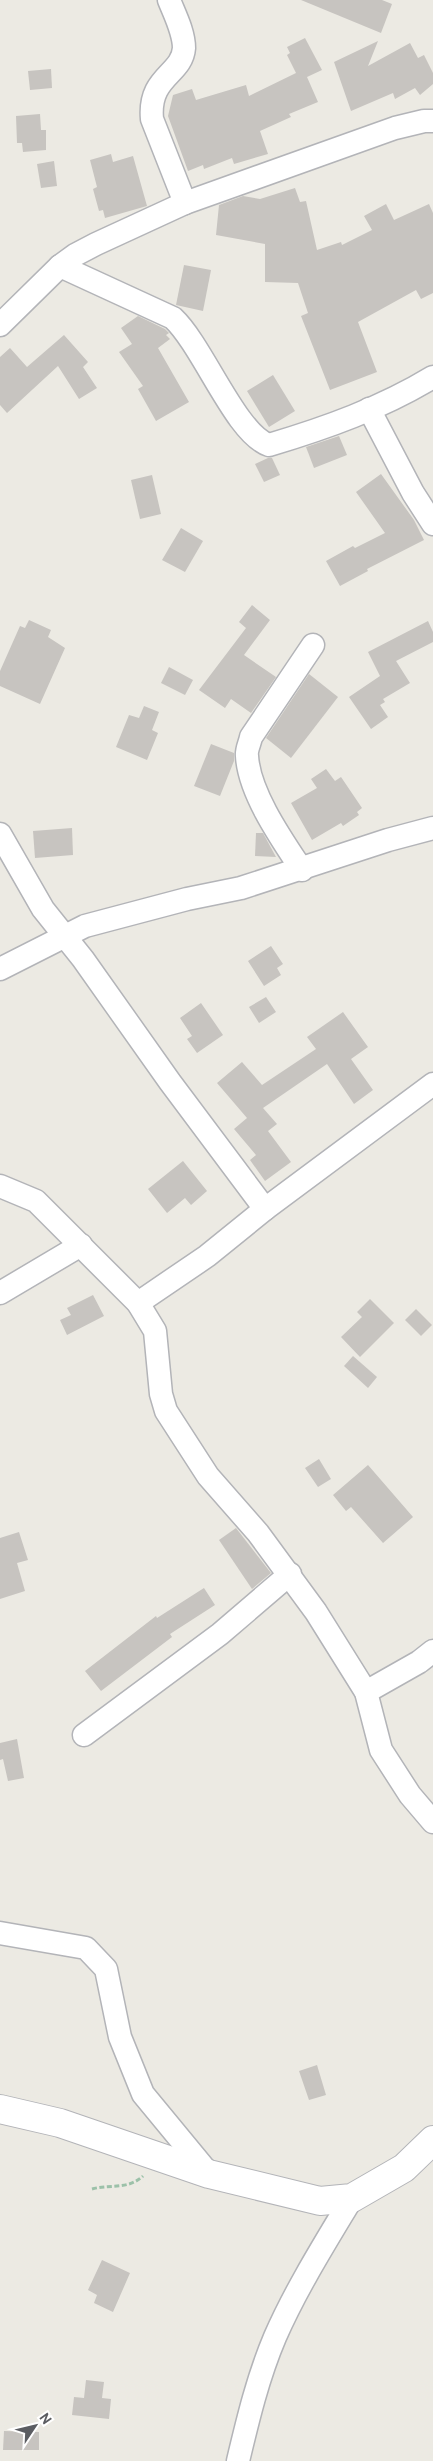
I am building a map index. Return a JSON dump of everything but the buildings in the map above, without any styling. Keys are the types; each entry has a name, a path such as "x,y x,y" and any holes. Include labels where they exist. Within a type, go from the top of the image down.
{"street":[{"path":"169,0 180,27 184,47 181,58 161,82 151,105 152,119 185,203"},
{"path":"3,315 75,255 185,203 395,128 424,121 433,121"},
{"path":"60,266 173,318 184,328 222,392 259,442 269,445 344,420 406,394 433,377"},
{"path":"369,409 413,493 433,524"},
{"path":"302,870 286,846 254,786 246,754 252,738 313,646"},
{"path":"0,970 85,926 117,916 242,888 302,870 388,840 433,828"},
{"path":"0,834 43,910 265,1209"},
{"path":"138,1303 208,1256 265,1209 433,1084"},
{"path":"0,1186 36,1201 138,1303 155,1330 161,1394 166,1412 208,1476 258,1533 290,1574 366,1692 381,1750 410,1795 433,1822"},
{"path":"0,1293 81,1244"},
{"path":"84,1735 220,1634 290,1574"},
{"path":"366,1692 419,1662 433,1651"},
{"path":"0,1933 86,1948 97,1957 106,1970 120,2037 143,2094 209,2174"},
{"path":"0,2109 60,2123 209,2174 320,2201 352,2198 404,2168 433,2140"},
{"path":"238,2461 251,2408 276,2337 316,2257 352,2198"}],"path":[{"path":"92,2189 134,2183 143,2175 156,2157"}]}
